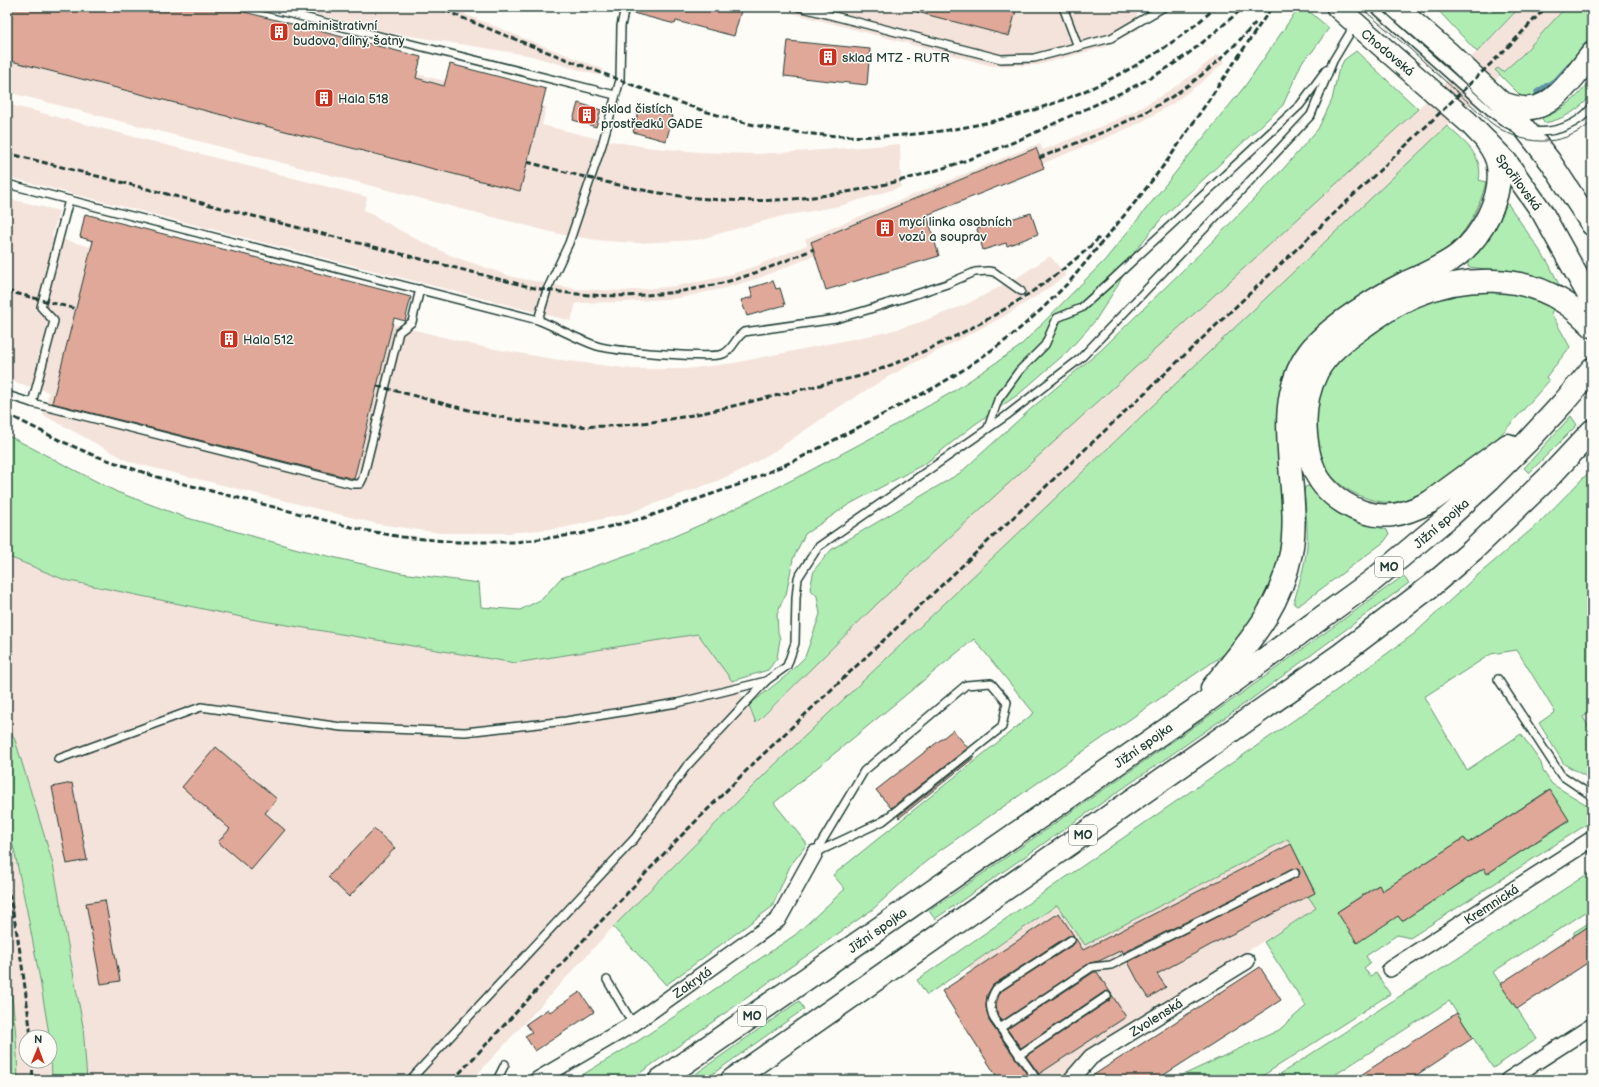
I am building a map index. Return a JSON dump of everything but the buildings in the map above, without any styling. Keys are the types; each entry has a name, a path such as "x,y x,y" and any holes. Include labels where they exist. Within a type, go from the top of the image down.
{"highway":[{"path":"1502,103 1520,108 1530,108 1549,102 1572,79 1592,54"},
{"path":"1196,709 1265,619 1274,604 1284,579 1291,551 1293,524 1288,414 1292,389 1298,370 1310,351 1337,326 1382,295 1440,266 1467,247 1487,217 1493,204 1498,184 1498,164 1494,152 1487,142"},
{"path":"1563,403 1442,495 1416,509 1402,513 1392,515 1364,512 1340,500 1324,486 1312,465 1309,455 1306,412 1309,392 1318,371 1336,349 1350,337 1381,314 1421,293 1443,286 1460,283 1498,281 1522,284 1548,293 1562,301 1592,326"},
{"name":"Jižní spojka","path":"660,1080 1196,709 1295,638 1412,549 1490,479 1563,403 1592,369"},
{"name":"MO","path":"732,1080 1340,655 1431,586 1473,550 1524,502 1588,435"}],"main road":[{"path":"1396,7 1447,51 1502,103 1526,130 1554,168 1592,225"},
{"name":"Chodovská","path":"1345,14 1422,80"},
{"name":"Spořilovská","path":"1422,80 1506,161 1542,212 1592,302"}],"street":[{"name":"Kremnická","path":"1390,969 1592,839"},
{"name":"Zakrytá","path":"537,1080 633,1024 778,920 816,853"},
{"name":"Zvolenská","path":"1070,1080 1091,1057 1247,961"},
{"path":"1508,1080 1592,1026"}],"lane":[{"path":"263,7 616,95"},
{"path":"538,320 547,290 569,243 602,145 621,74 621,26 626,7"},
{"path":"799,7 1001,59 1034,58 1111,38 1164,7"},
{"path":"1063,7 1078,47"},
{"path":"1373,7 1493,114 1504,122 1526,130 1544,132 1565,127 1584,116 1592,107"},
{"path":"410,1080 635,838 686,767 766,681 787,666 795,643 798,578 818,547 988,428 1081,358 1249,182 1310,115 1333,61 1345,14"},
{"path":"988,428 998,400 1019,371 1045,346 1057,318 1081,308 1300,105 1333,61"},
{"path":"7,184 538,320 596,345 607,348 714,356 727,352 738,336 744,332 836,319 947,284 975,272 988,270 994,272 1021,291"},
{"path":"32,403 54,321 41,307 69,200"},
{"path":"7,395 32,403 352,484 360,484 363,478 400,332 412,322 420,289"},
{"path":"1498,679 1561,775 1592,796"},
{"path":"58,759 201,707 341,728 465,732 566,721 677,703 766,681"},
{"path":"991,683 1007,702 1002,727 883,821 816,853 864,771 966,685 991,683"},
{"path":"1000,1028 1092,967 1111,965 1295,873"},
{"path":"1037,1080 994,1019 990,1010 990,999 996,989 1071,940"},
{"path":"607,980 633,1024"},
{"path":"1019,1055 1107,996"},
{"path":"497,1080 505,1064"}],"shaded area":[{"path":"7,7 157,7 546,107 542,125 595,138 645,147 699,152 754,154 900,144 901,187 840,206 778,217 697,240 638,243 605,241 563,235 7,92"},
{"path":"288,7 448,7 603,69 600,76 528,55 386,32"},
{"path":"769,7 1136,7 1139,29 1105,47 1038,65 993,66"},
{"path":"1520,7 1566,7 1522,55 766,773 613,927 472,1080 87,1080 83,1026 53,864 15,740 7,723 7,556 66,580 251,619 515,663 698,634 749,705 757,723 879,602 1404,122 1498,31"},
{"path":"1218,54 1225,62 1203,81 1172,104 1140,123 1108,137 759,278 726,288 679,298 624,302 576,303 571,321 7,177 7,104 367,197 364,210 412,237 452,256 513,277 576,289 623,291 676,286 722,277 756,266 807,245 805,239 1040,143 1043,150 1102,126 1133,112 1164,94 1196,72"},
{"path":"7,198 59,211 52,237 478,346 553,359 632,369 686,369 734,363 887,332 921,322 967,304 1015,279 1050,256 1066,275 1040,294 1003,317 891,375 839,407 776,450 744,469 717,481 629,513 563,528 507,533 440,533 378,524 130,462 43,415 49,392 7,380"},
{"path":"7,829 14,849 27,911 49,1029 18,1029 18,1069 51,1069 52,1080 18,1080 17,1050 7,965"},
{"path":"1288,839 1315,893 1308,896 1316,908 1097,1046 1078,1080 1023,1080 979,1011 972,972 968,966 1057,905 1085,945"}],"green space":[{"path":"1299,7 1304,7 1329,28 1312,52 1302,62 1283,105 1161,219 1135,251 1118,285 1095,321 1067,352 1019,394 974,425 926,463 848,505 805,534 793,559 786,595 781,603 777,615 780,639 777,658 768,670 732,681 698,634 515,663 251,619 65,580 7,556 7,435 117,492 184,517 298,549 401,573 479,583 481,607 520,610 542,599 561,578 650,547 718,517 800,476 888,429 954,391 1019,347 1105,260 1245,86"},
{"path":"1435,7 1520,7 1477,52"},
{"path":"1566,7 1592,7 1592,39 1557,79 1537,92 1533,98 1523,98 1495,70 1498,68 1503,72 1522,55"},
{"path":"1356,51 1418,109 879,602 756,723 749,705 787,675 805,657 820,614 817,596 810,589 814,570 832,549 960,473 1033,407 1100,351 1219,235 1285,167 1318,129 1332,100 1338,72 1344,60"},
{"path":"1592,79 1592,94 1583,104 1565,116 1551,122 1544,123 1542,118 1564,107 1582,91"},
{"path":"1447,126 1471,149 1478,163 1480,171 1479,180 1486,182 1479,203 1471,221 1444,253 1335,318 1283,528 1282,557 1273,587 1236,643 1223,655 939,851 873,909 630,1080 574,1080 638,1041 795,935 845,889 833,875 1034,713 974,639 774,803 807,844 790,866 772,907 666,985 613,927 766,773"},
{"path":"1506,201 1549,264 1561,289 1539,277 1523,273 1468,267 1468,263 1487,239"},
{"path":"1481,290 1521,292 1555,307 1551,313 1570,347 1546,377 1549,381 1488,448 1422,496 1409,501 1394,503 1366,498 1347,489 1332,476 1327,469 1322,460 1317,440 1316,416 1318,400 1326,378 1333,368 1357,345 1387,322 1416,305 1435,298"},
{"path":"1571,416 1577,425 1529,473 1524,468"},
{"path":"1592,469 1592,711 1583,717 1591,731 1589,733 1592,738 1592,780 1564,764 1539,723 1555,712 1517,650 1491,654 1424,697 1467,770 1521,734 1541,763 1543,771 1552,784 1592,808 1592,815 1590,817 1592,821 1410,938 1397,935 1366,956 1370,963 1364,968 1370,976 1376,973 1390,994 1256,1080 1183,1080 1181,1076 1279,1030 1306,1006 1264,942 1316,908 1308,896 1315,892 1288,839 1085,945 1057,905 927,995 917,980 1316,705 1414,634 1472,580 1538,524","holes":["1549,790 1569,821 1488,873 1484,868 1402,921 1398,916 1337,912 1378,885 1382,891 1464,838 1468,843"]},
{"path":"1308,486 1313,489 1328,505 1337,511 1387,530 1389,535 1384,542 1297,606 1294,602 1307,546 1304,493 1305,487"},
{"path":"1403,576 1409,583 1250,700 935,919 929,911 1245,691"},
{"path":"7,723 15,740 53,864 83,1026 87,1080 52,1080 52,1069 58,1069 58,1029 48,1029 27,911 14,849 7,829"},
{"path":"1592,871 1592,908 1493,972 1537,1039 1493,1068 1449,1001 1327,1080 1271,1080"},
{"path":"1592,921 1592,924 1574,936 1574,932"},
{"path":"7,965 15,1022 18,1080 7,1080"},
{"path":"799,1001 804,1009 704,1080 687,1080"}],"waterway":[{"path":"1583,49 1592,39"},
{"path":"1537,92 1557,79 1570,65"}],"tram line":[{"path":"1360,7 1410,49 1490,122 1502,130 1528,140 1554,140 1567,137 1580,131 1592,122"}],"railway":[{"path":"437,7 604,74 713,114 750,124 810,134 873,136 935,132 997,120 1057,102 1115,77 1168,45 1216,7"},
{"path":"527,162 576,175 649,191 724,200 760,201 797,199 869,188 940,169 975,157 1024,138 1123,92 1175,63 1202,43 1244,7"},
{"path":"7,414 93,455 157,477 363,530 402,537 457,542 516,542 580,534 644,518 746,482 798,459 937,386 1009,338 1042,309 1071,280 1141,195 1170,157 1272,7"},
{"path":"453,1080 673,844 755,762 1417,135 1511,44 1546,7"},
{"path":"1039,158 1095,136 1149,110 1179,92 1220,59 1257,21"},
{"path":"7,153 530,287 579,294 628,296 677,292 702,288 737,279 814,249"},
{"path":"377,386 473,411 521,421 545,424 595,426 667,420 862,375 929,349 990,318 1020,300 1075,260 1099,238"},
{"path":"7,291 76,309"},
{"path":"7,885 18,942 30,1029"},
{"path":"32,1069 33,1080"}],"place":[{"name":"administrativní budova, dílny, šatny","path":"279,32"},
{"name":"sklad MTZ - RUTR","path":"828,57"},
{"name":"Hala 518","path":"324,98"},
{"name":"sklad čistích prostředků GADE","path":"587,115"},
{"name":"mycí linka osobních vozů a souprav","path":"885,228"},
{"name":"Hala 512","path":"229,339"}]}
